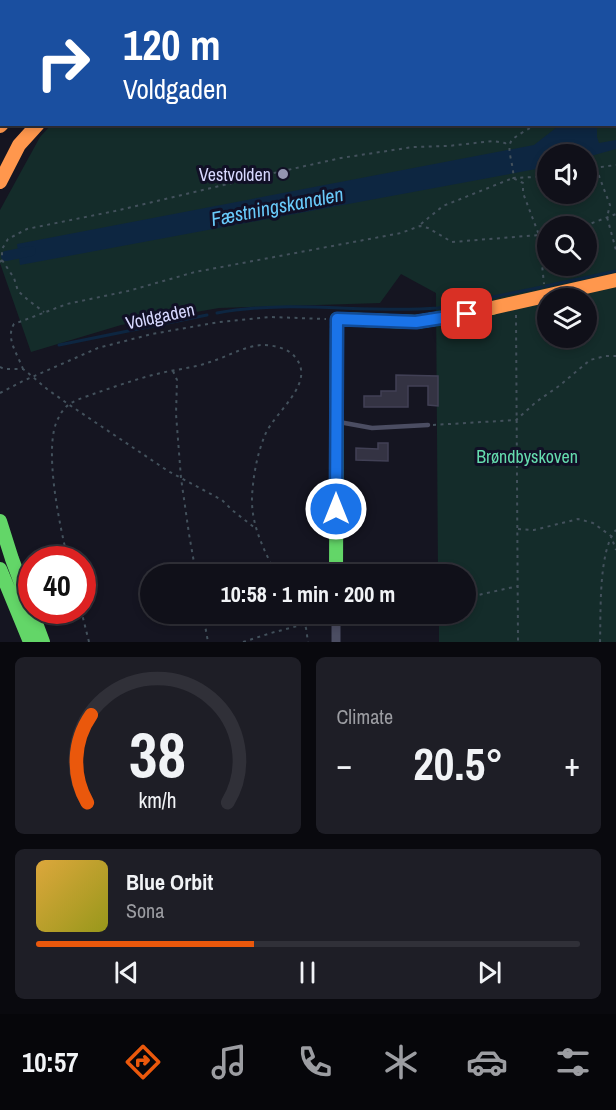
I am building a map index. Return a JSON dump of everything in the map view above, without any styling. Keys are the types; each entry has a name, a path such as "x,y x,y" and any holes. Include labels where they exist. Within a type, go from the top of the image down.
{"main road":[{"path":"0,182 19,145 36,126"},
{"path":"581,288 616,280"},
{"path":"336,564 337,319 416,322 467,314 537,298"},
{"path":"0,521 43,642"},
{"path":"0,569 30,642"}],"street":[{"path":"336,624 336,642"}],"lane":[{"path":"337,422 372,428 428,425"}],"path":[{"path":"513,178 509,147 512,140 533,126"},
{"path":"45,312 18,291 14,278 1,261 2,249 8,239 27,229 115,211 341,158 413,147 448,147 493,141 505,143 509,147"},
{"path":"597,168 616,165"},
{"path":"597,171 610,205 607,217 616,250"},
{"path":"255,528 222,500 168,471 68,404 23,369 11,341 10,331 14,324 67,303 128,291 195,272 400,233 420,226 443,206 513,178 537,177"},
{"path":"513,178 523,183 523,193 537,230"},
{"path":"597,221 616,214"},
{"path":"420,226 429,228 452,242 537,235"},
{"path":"515,302 518,642"},
{"name":"Voldgaden","path":"0,393 98,348 152,334 219,322 271,317 337,319"},
{"path":"65,546 51,453 52,432 58,417 68,404 161,373 209,363 247,348 260,345 273,346 291,353 300,364 302,379 266,432 260,448 252,508 255,528 271,564"},
{"path":"428,425 516,420 590,360 616,356"},
{"path":"0,367 23,369"},
{"path":"173,371 177,380 176,414 181,478 194,564"},
{"path":"518,529 534,530 578,519 593,523 611,536 616,550"},
{"path":"600,642 603,570 611,536 616,530"},
{"path":"476,596 518,586"},
{"path":"84,624 89,642"},
{"path":"205,624 208,642"},
{"path":"243,642 304,624 308,642"}],"green space":[{"name":"Vestvolden","path":"50,126 616,126 616,642 439,642 439,624 476,624 476,564 438,564 436,293 401,274 380,303 219,308 121,325 31,352 0,263 0,210 40,137"}],"water":[{"path":"558,126 597,126 599,143 616,140 616,149 597,154 597,144 537,144 537,169 20,265 17,244 534,145"}],"building":[{"path":"396,375 438,376 438,406 428,405 428,386 408,386 408,407 364,407 364,396 381,396 381,391 396,391"},
{"path":"378,443 388,443 388,461 356,460 356,448 378,449"}],"waterway":[{"name":"Fæstningskanalen","path":"6,256 31,251"},
{"path":"546,286 616,271"},
{"path":"217,313 272,307 438,308 542,287"},
{"path":"59,345 207,315"}],"traffic: fast":[{"path":"336,564 337,319 416,322 492,308"},
{"path":"0,521 43,642"},
{"path":"0,569 30,642"}],"traffic: slow":[{"path":"0,182 19,145 36,126"},
{"path":"492,308 616,280"}],"place":[{"name":"Vestvolden","path":"283,174"}],"route":[{"path":"336,509 337,319 416,322 467,314"}],"park label":[{"name":"Brøndbyskoven","path":"527,456"}]}
